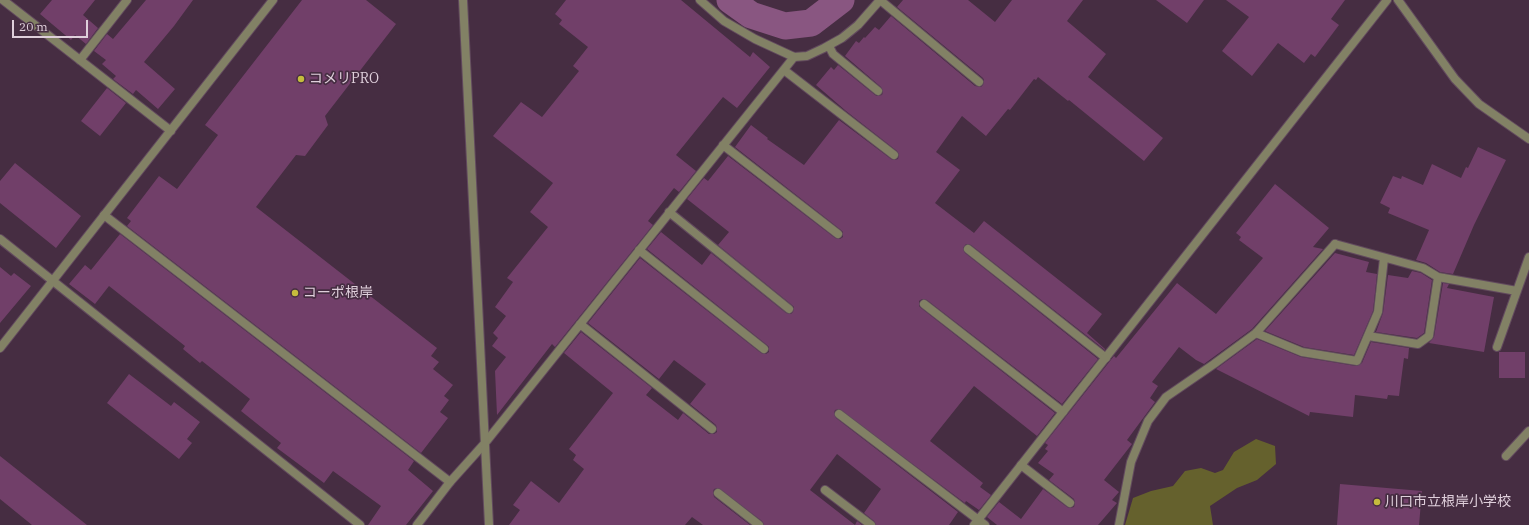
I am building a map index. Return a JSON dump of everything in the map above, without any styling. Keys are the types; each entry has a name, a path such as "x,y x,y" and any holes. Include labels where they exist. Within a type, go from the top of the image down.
{"street":[{"path":"3,0 171,131"},
{"path":"80,60 128,0"},
{"path":"0,348 273,0"},
{"path":"463,0 489,525"},
{"path":"700,0 724,21 754,39 794,57 807,56 842,38 858,25 880,0 979,82"},
{"path":"976,522 1387,0"},
{"path":"1398,0 1455,79 1478,104 1529,139"},
{"path":"829,46 833,54 878,91"},
{"path":"417,525 450,482 484,443 794,57"},
{"path":"784,70 894,155"},
{"path":"723,145 838,234"},
{"path":"669,212 789,309"},
{"path":"104,215 450,482"},
{"path":"0,239 360,525"},
{"path":"1119,525 1131,462 1148,421 1166,398 1256,333 1335,244 1423,268 1438,277 1517,292"},
{"path":"968,249 1106,358"},
{"path":"638,250 764,349"},
{"path":"1497,347 1529,257"},
{"path":"1256,333 1302,352 1357,361 1378,312 1384,258"},
{"path":"1368,336 1418,344 1429,336 1438,277"},
{"path":"924,304 1062,412"},
{"path":"580,324 712,429"},
{"path":"839,414 976,522 985,525"},
{"path":"1506,456 1529,431"},
{"path":"1021,465 1070,503"},
{"path":"825,490 871,525"},
{"path":"718,493 759,525"}],"shaded area":[{"path":"1256,439 1275,446 1276,464 1257,480 1237,488 1210,506 1213,525 1125,525 1133,498 1151,491 1173,486 1185,471 1201,468 1215,473 1223,470 1234,452"}],"building":[{"path":"52,0 95,0 83,15 98,28 86,44 75,35 71,40 40,14"},
{"path":"146,0 193,0 174,26 144,62 175,89 158,109 136,90 133,94 113,79 116,76 102,64 106,60 94,51 107,34 113,39"},
{"path":"302,0 366,0 396,24 325,116 328,125 305,156 296,155 256,207 437,348 431,356 439,362 433,369 453,385 444,396 449,400 440,412 448,418 421,453 127,226 131,221 127,218 159,176 177,189 218,135 205,125"},
{"path":"566,0 681,0 750,57 753,52 770,67 737,108 723,97 676,155 696,171 679,192 674,188 648,221 653,225 555,347 552,344 497,415 495,371 506,357 492,346 498,338 493,333 506,316 495,307 513,282 507,278 548,227 530,212 553,183 493,136 521,102 542,117 579,71 573,66 588,47 559,24 562,20 555,14"},
{"path":"903,0 968,0 995,22 1012,0 1083,0 1067,21 1106,54 1088,77 1163,138 1144,161 1069,100 1068,101 1038,77 1036,80 1034,79 1010,110 1008,109 986,136 962,116 936,152 960,170 935,203 974,233 984,221 1102,314 1087,333 1105,350 971,245 966,244 963,248 965,253 1098,359 1062,404 927,300 922,299 919,301 919,306 921,308 1055,413 1037,436 974,386 930,441 983,483 980,487 991,495 979,510 966,501 965,503 839,409 835,410 834,413 836,418 958,512 949,525 876,525 874,521 864,513 881,489 837,454 810,490 855,525 764,525 762,521 718,488 714,489 714,497 750,525 703,525 692,517 685,525 509,525 520,510 513,505 531,481 559,503 584,469 573,460 576,455 569,449 613,393 564,353 581,332 652,388 646,395 678,420 683,413 709,434 714,434 717,432 716,425 690,404 706,384 674,360 659,379 588,323 640,258 761,353 766,354 769,352 769,347 767,345 647,249 661,232 702,265 711,253 786,313 791,314 793,312 794,307 792,305 718,245 729,232 687,199 704,178 708,181 728,156 835,238 840,239 843,237 843,232 841,230 735,147 751,125 768,138 767,139 804,165 839,120 891,159 898,159 899,155 897,151 846,111 816,85 831,67 834,70 838,65 875,95 882,95 883,92 881,87 845,56 856,41 859,43 875,27 879,30 891,16 975,86 981,87 983,85 983,78 897,7"},
{"path":"1156,0 1204,0 1187,23"},
{"path":"1226,0 1345,0 1331,19 1339,25 1315,57 1311,54 1304,63 1278,43 1252,76 1222,51 1249,17"},
{"path":"107,88 126,103 100,136 81,121"},
{"path":"1478,147 1506,160 1474,225 1453,274 1440,272 1426,263 1416,260 1429,230 1388,213 1390,208 1380,203 1393,176 1401,179 1402,176 1423,185 1432,164 1461,178 1466,167 1468,168"},
{"path":"15,163 81,216 56,248 0,203 0,181"},
{"path":"1275,184 1329,228 1313,247 1323,249 1252,329 1204,364 1179,347 1152,382 1158,386 1150,398 1155,402 1127,440 1132,444 1104,480 1119,492 1112,500 1117,503 1098,525 997,525 987,517 999,502 1021,519 1043,489 1067,507 1074,507 1074,499 1049,480 1054,474 1038,463 1048,451 1045,449 1048,445 1045,443 1114,356 1116,358 1177,283 1216,314 1263,258 1239,240 1241,237 1236,233"},
{"path":"120,234 414,461 408,470 433,491 406,525 368,525 381,506 333,471 324,483 277,448 281,443 241,411 250,399 202,361 200,363 183,349 185,346 109,286 95,304 69,284 85,265 91,270"},
{"path":"1335,253 1369,262 1366,272 1377,274 1373,311 1354,355 1304,347 1265,331"},
{"path":"0,267 11,276 14,273 31,286 0,323"},
{"path":"1412,271 1421,273 1432,280 1424,333 1417,338 1376,332 1383,313 1388,275 1408,278"},
{"path":"1443,283 1449,284 1447,288 1494,297 1484,352 1429,343 1434,337"},
{"path":"1257,339 1301,357 1356,366 1362,363 1371,342 1409,348 1408,359 1404,358 1399,396 1388,395 1387,399 1355,395 1353,417 1310,412 1309,416 1216,369"},
{"path":"1499,352 1525,352 1525,378 1499,378"},
{"path":"129,374 171,406 174,402 200,422 187,439 192,443 179,459 107,403"},
{"path":"0,456 87,525 32,525 0,499"},
{"path":"1340,484 1422,491 1419,525 1337,525"},
{"path":"857,521 862,525 855,525"}],"waterway":[{"path":"730,0 751,15 785,26 811,23 841,0"}],"place":[{"name":"コメリPRO","path":"301,79"},
{"name":"コーポ根岸","path":"295,293"},
{"name":"川口市立根岸小学校","path":"1377,502"}]}
